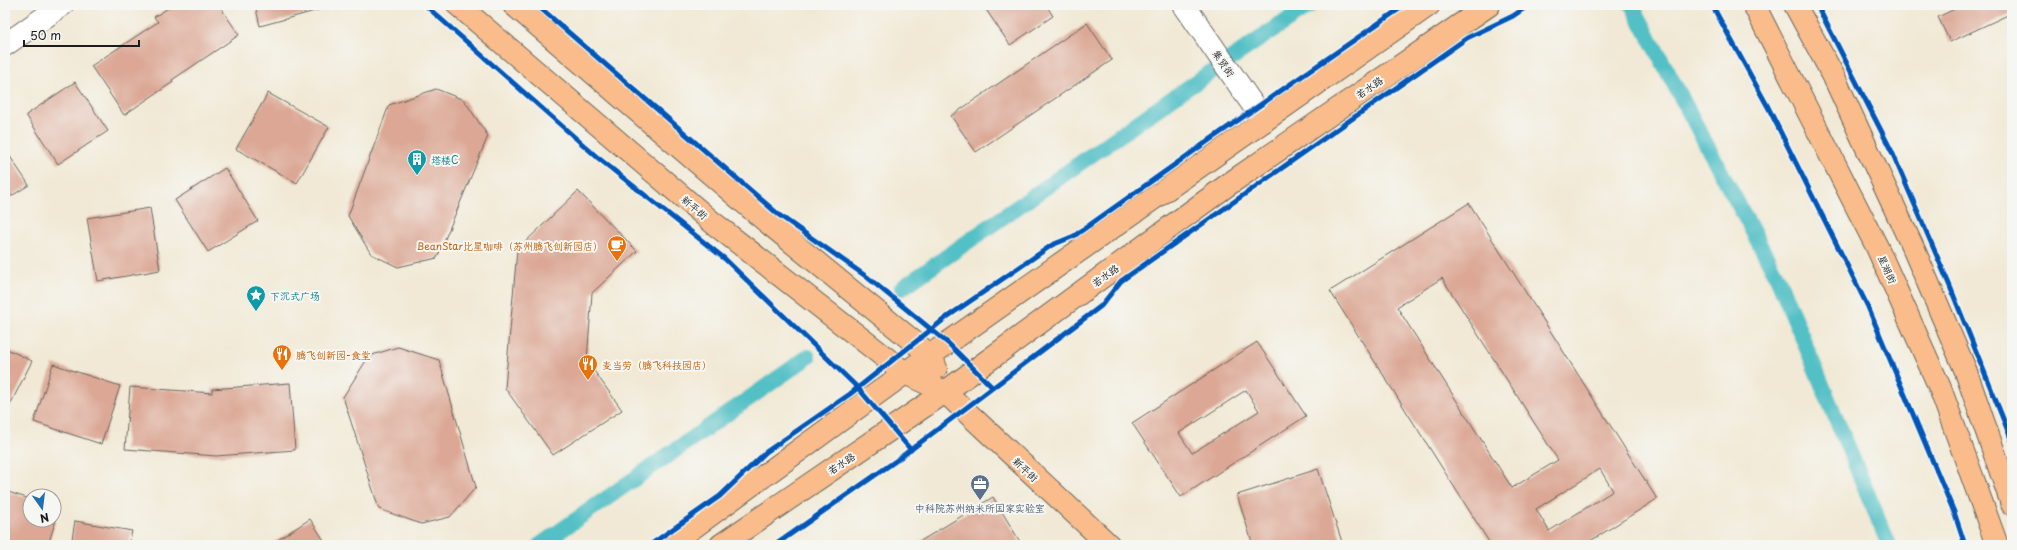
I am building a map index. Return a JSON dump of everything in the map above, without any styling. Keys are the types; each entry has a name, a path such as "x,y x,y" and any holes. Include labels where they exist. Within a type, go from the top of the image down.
{"main road":[{"name":"新平街","path":"458,5 712,222 905,373 945,392 1109,545"},
{"name":"新平街","path":"514,5 755,212 931,356 945,392"},
{"path":"669,545 905,373 1429,5"},
{"name":"若水路","path":"721,545 945,392 1229,184 1489,5"},
{"name":"星湖街","path":"1754,5 1878,246 1940,388 1997,545"},
{"path":"1795,5 1833,75 1914,250 1965,369 2012,504"}],"street":[{"path":"5,45 62,5"},
{"name":"集贤街","path":"1184,5 1264,121"}],"building":[{"path":"173,5 219,5 239,35 172,80 173,82 124,115 91,66 158,22 154,17"},
{"path":"255,5 322,5 322,9 260,26"},
{"path":"983,5 1046,5 1053,16 1010,45"},
{"path":"1963,5 2012,5 2012,13 1950,42 1938,17"},
{"path":"1087,23 1112,60 976,152 951,116"},
{"path":"75,82 108,131 58,164 26,115"},
{"name":"塔楼C","path":"436,89 464,100 488,136 437,258 398,267 371,254 348,216 389,105"},
{"path":"268,93 329,127 297,183 236,149"},
{"path":"5,149 29,185 5,200"},
{"path":"225,168 258,221 208,252 175,200"},
{"path":"578,191 637,251 592,293 587,361 622,410 553,455 505,388 517,250"},
{"path":"1469,203 1657,499 1584,545 1491,545 1330,291","holes":["1442,278 1558,460 1512,488 1397,307","1600,469 1613,491 1549,531 1536,509"]},
{"path":"150,208 160,270 98,281 87,218"},
{"path":"1257,342 1306,416 1181,497 1132,423","holes":["1246,390 1259,411 1192,453 1179,433"]},
{"path":"398,347 439,360 476,487 450,517 421,524 379,509 343,397 369,356"},
{"path":"5,348 32,361 5,415"},
{"path":"53,364 120,386 101,444 34,422"},
{"path":"290,383 295,450 216,456 125,449 130,387 212,393 212,389"},
{"path":"1318,469 1343,545 1253,545 1237,495"},
{"path":"5,491 22,496 22,528 53,528 48,545 5,545"},
{"path":"993,497 1022,545 914,545"},
{"path":"310,519 327,545 270,545"},
{"path":"75,521 132,531 129,545 71,545"}],"waterway":[{"path":"902,288 1174,97 1310,5"},
{"path":"1632,5 1777,277 1889,545"},
{"path":"540,545 808,357"}],"cycle path":[{"path":"425,5 597,157 725,259 858,388 911,450"},
{"path":"537,5 779,215 867,277 949,344 992,387"},
{"path":"650,545 720,496 766,452 850,394 947,317 1052,245 1074,236 1208,141 1405,5"},
{"path":"775,545 897,460 1101,306 1121,281 1467,38 1513,16 1529,5"},
{"path":"1712,5 1768,107 1868,307 1954,512 1965,545"},
{"path":"1817,5 1892,152 1949,284 2012,441"}],"place":[{"name":"塔楼C","path":"417,176"},
{"name":"BeanStar比星咖啡（苏州腾飞创新园店）","path":"617,262"},
{"name":"下沉式广场","path":"256,312"},
{"name":"腾飞创新园-食堂","path":"282,371"},
{"name":"麦当劳（腾飞科技园店）","path":"588,381"},
{"name":"中科院苏州纳米所国家实验室","path":"980,501"}]}
